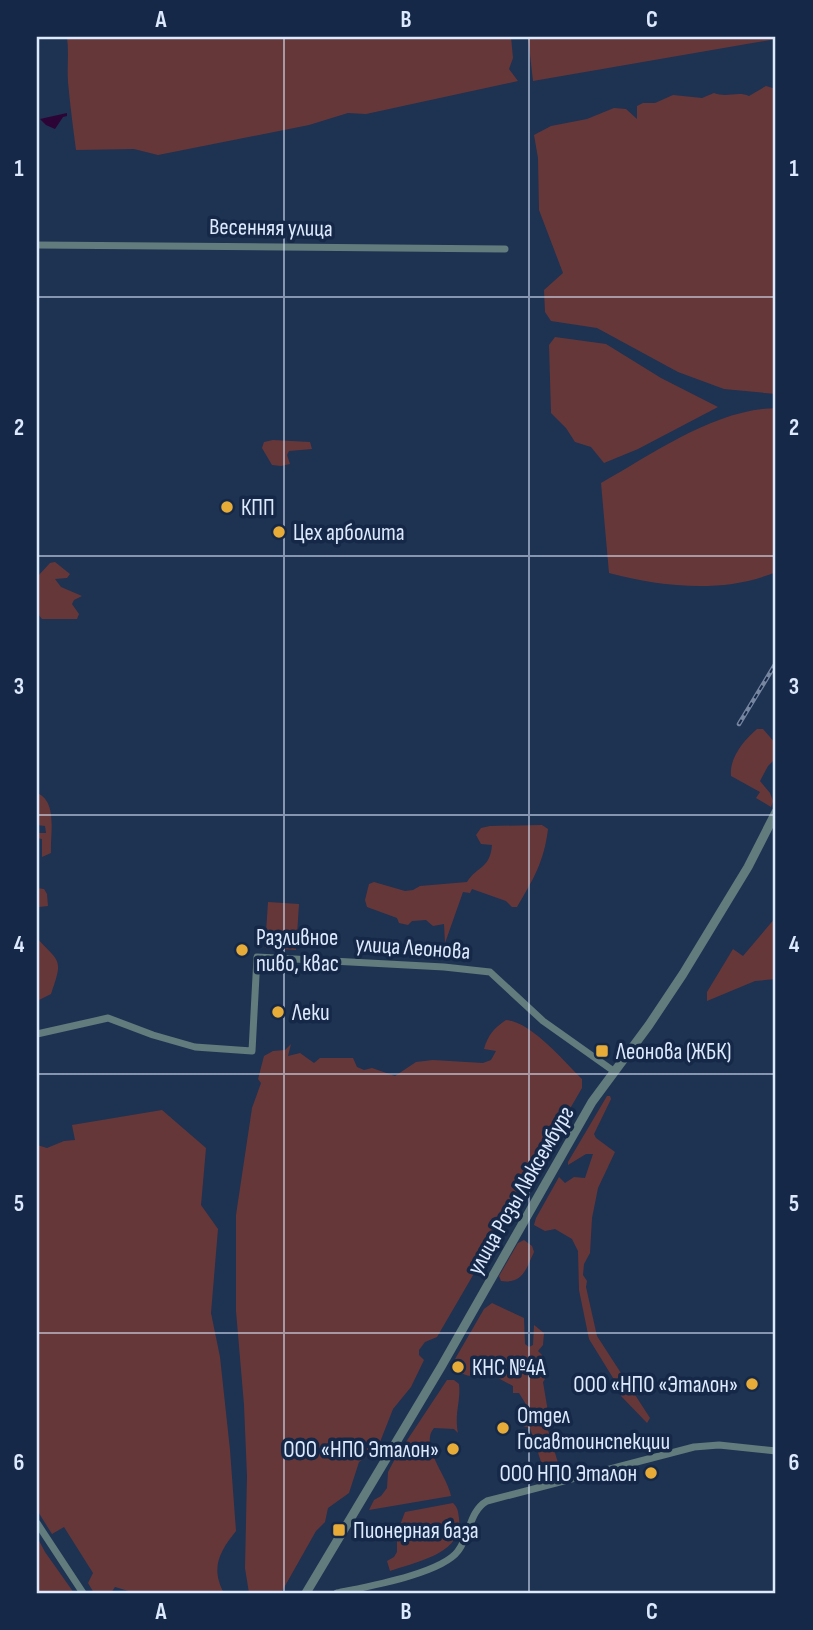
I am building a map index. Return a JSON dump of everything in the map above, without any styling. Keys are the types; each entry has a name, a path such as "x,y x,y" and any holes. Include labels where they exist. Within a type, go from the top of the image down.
{"street":[{"name":"Весенняя улица","path":"37,245 505,249"},
{"name":"улица Розы Люксембург","path":"306,1593 434,1379 592,1102 683,974 754,858 776,812"},
{"name":"улица Леонова","path":"37,1034 108,1018 195,1047 252,1051 257,957 444,967 490,972 543,1021 615,1072"},
{"path":"337,1593 423,1572 442,1563 457,1553 467,1536 475,1511 487,1501 694,1447 719,1445 776,1451"},
{"path":"37,1523 83,1593"}],"shaded area":[{"path":"67,37 511,37 513,58 509,69 518,81 366,114 348,113 309,125 158,155 134,149 76,150 68,82"},
{"path":"528,37 776,37 776,39 533,81"},
{"path":"766,86 776,89 776,394 724,389 678,372 597,328 551,321 545,312 544,290 563,273 539,210 538,158 534,135 551,126 587,119 614,108 626,109 637,119 637,106 655,103 673,95 702,98 714,93 749,96"},
{"path":"67,113 55,129 40,119"},
{"path":"555,337 606,344 661,378 718,407 638,449 604,463 591,447 575,442 551,413 549,345"},
{"path":"776,408 776,572 756,579 714,586 672,585 609,573 601,483 707,425 730,416"},
{"path":"264,442 310,442 312,449 289,451 287,455 290,464 272,465 262,448"},
{"path":"55,562 70,574 67,578 55,579 61,587 82,596 72,604 79,614 77,619 42,619 37,613 37,577 50,563"},
{"path":"757,729 763,729 776,744 776,758 760,781 770,793 773,801 771,807 756,798 760,792 731,776 735,756"},
{"path":"37,793 48,803 52,819 51,853 42,857 42,839 37,838 37,833 46,833 45,826 37,825"},
{"path":"542,825 548,829 541,861 517,907 472,889 470,893 463,892 445,943 444,924 433,926 426,920 412,921 408,925 367,907 365,900 369,884 374,882 405,891 420,886 467,882 486,863 491,853 492,845 481,844 476,835 481,828"},
{"path":"37,888 44,889 48,906 39,907 37,911"},
{"path":"268,902 299,904 296,950 265,948"},
{"path":"776,917 776,979 755,981 707,1001 707,992 733,949 743,956"},
{"path":"37,938 55,957 58,967 51,994 37,1001"},
{"path":"506,1020 536,1034 582,1079 582,1088 437,1337 425,1342 419,1350 419,1355 424,1360 411,1387 393,1409 374,1451 359,1462 349,1493 328,1508 325,1522 316,1531 281,1593 249,1593 245,1568 247,1476 244,1405 236,1311 236,1215 252,1108 261,1083 258,1079 264,1056 273,1051 285,1050 291,1044 288,1056 300,1053 314,1063 320,1058 353,1058 357,1067 364,1070 372,1068 395,1076 416,1062 433,1060 483,1063 491,1060 496,1051 484,1049 487,1040"},
{"path":"607,1096 611,1099 594,1134 615,1152 598,1188 592,1218 590,1253 584,1264 583,1275 587,1281 597,1336 650,1418 647,1423 621,1396 618,1386 589,1339 579,1290 578,1251 572,1239 555,1229 545,1231 534,1225 559,1177 565,1183 574,1177 585,1178 593,1154 586,1154 568,1165 568,1162"},
{"path":"162,1110 206,1148 201,1205 218,1229 211,1313 220,1357 236,1531 221,1553 217,1568 224,1593 135,1593 115,1587 111,1593 94,1593 88,1583 93,1573 64,1527 52,1534 37,1510 37,1145 47,1148 75,1140 72,1125"},
{"path":"524,1240 532,1246 534,1252 526,1269 519,1278 501,1281 499,1276 518,1243"},
{"path":"492,1303 524,1318 525,1344 529,1347 533,1345 534,1325 544,1333 543,1345 538,1351 542,1355 541,1366 548,1412 544,1417 559,1466 543,1468 530,1428 522,1426 529,1423 527,1406 519,1393 513,1393 513,1386 487,1372 471,1376 460,1373 461,1365 458,1363 454,1367 451,1366 484,1309"},
{"path":"447,1380 454,1380 459,1384 458,1433 454,1429 434,1428 430,1443 451,1496 369,1510 374,1500 387,1488 388,1472 396,1457"},
{"path":"453,1503 459,1518 454,1540 436,1555 390,1571 387,1561 397,1552 397,1533 405,1512"},
{"path":"37,1537 45,1552 74,1593 37,1593"}],"railway":[{"path":"739,724 776,663"}],"place":[{"name":"КПП","path":"227,507"},
{"name":"Цех арболита","path":"279,532"},
{"name":"Разливное пиво, квас","path":"242,950"},
{"name":"Леки","path":"278,1012"},
{"name":"Леонова (ЖБК)","path":"602,1051"},
{"name":"КНС №4А","path":"458,1367"},
{"name":"ООО «НПО «Эталон»","path":"752,1384"},
{"name":"Отдел Госавтоинспекции","path":"503,1428"},
{"name":"ООО «НПО Эталон»","path":"453,1449"},
{"name":"ООО НПО Эталон","path":"651,1473"},
{"name":"Пионерная база","path":"339,1530"}]}
